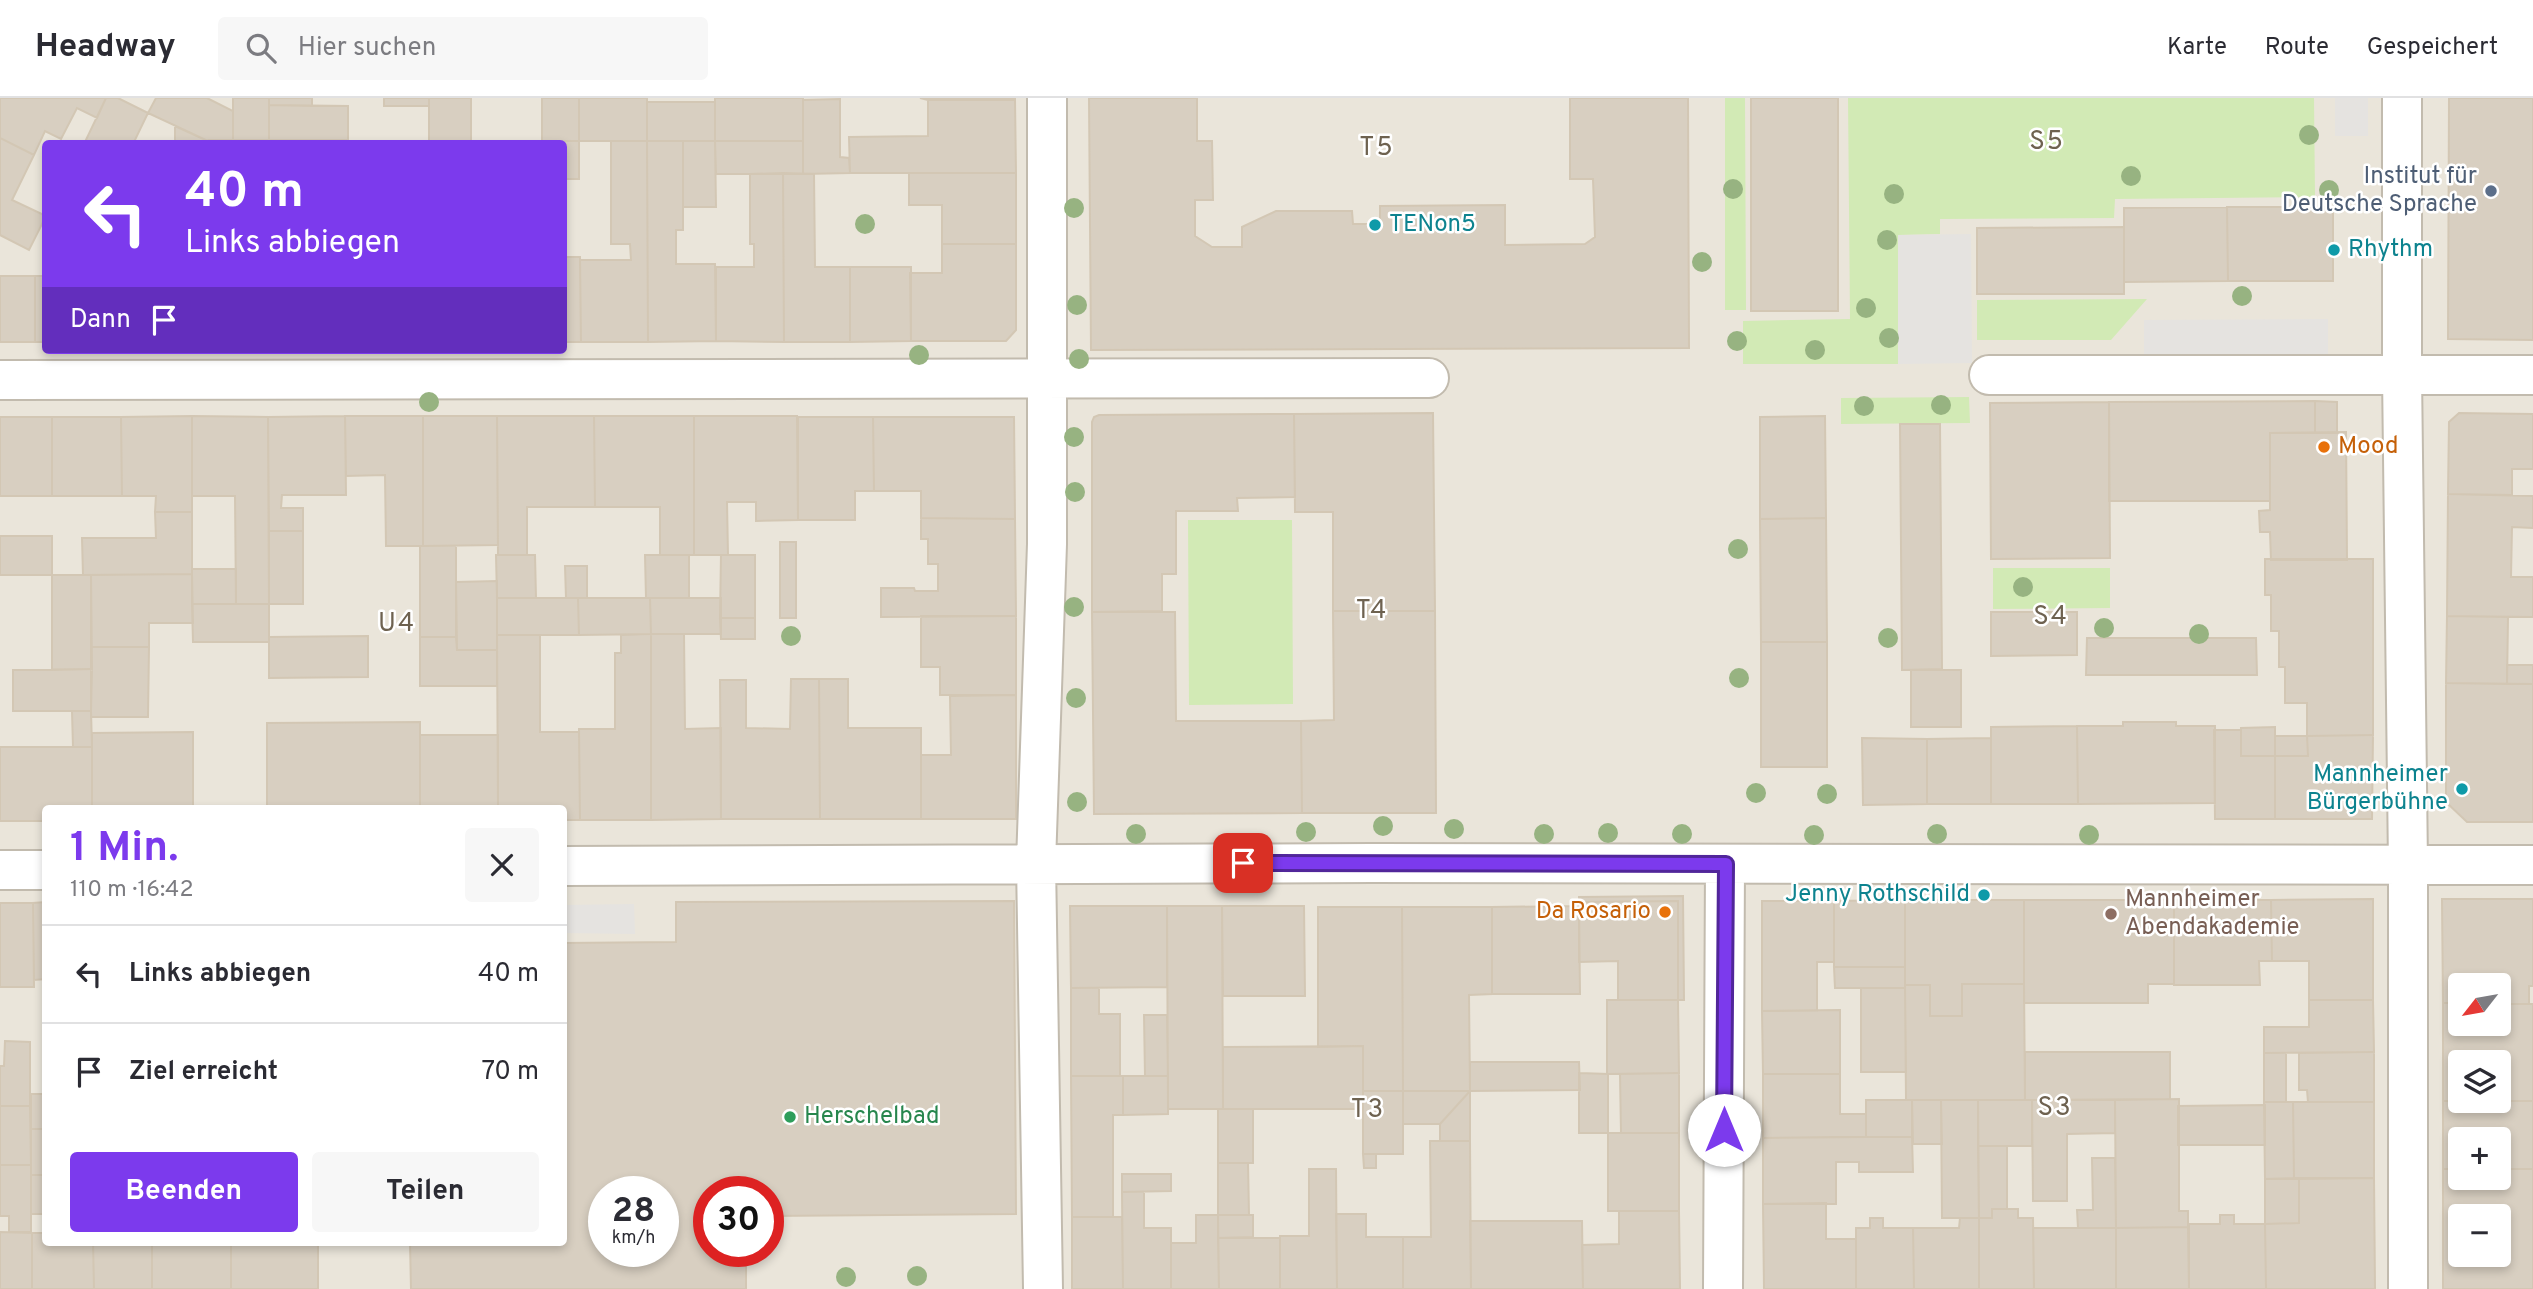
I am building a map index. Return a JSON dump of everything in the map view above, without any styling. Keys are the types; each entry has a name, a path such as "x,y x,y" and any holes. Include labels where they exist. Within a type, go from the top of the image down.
{"street":[{"path":"1043,1289 1036,863 1047,544 1047,98"},
{"path":"2402,98 2402,374 2408,865 2408,1289"},
{"path":"1989,376 2533,374"},
{"path":"0,380 1429,378"},
{"path":"567,866 1036,863 2533,865"},
{"path":"1723,1289 1726,864"},
{"path":"0,870 42,870"}],"shaded area":[{"path":"0,98 2533,98 2533,1289 0,1289"},
{"path":"2335,98 2368,98 2368,136 2335,136"},
{"path":"1971,234 1972,363 1898,364 1898,235"},
{"path":"2328,319 2328,356 2144,358 2144,320"},
{"path":"634,904 635,934 567,933 567,905"}],"green space":[{"path":"1725,98 1745,98 1746,310 1725,310"},
{"path":"1848,98 2314,98 2315,197 2115,199 2114,218 1940,219 1940,234 1898,235 1898,364 1743,364 1743,321 1850,319"},
{"path":"2147,299 2111,340 1977,340 1977,300"},
{"path":"1969,397 1970,423 1841,424 1841,398"},
{"path":"1188,520 1292,520 1293,704 1189,705"},
{"path":"1993,568 2110,568 2110,608 1993,609"}],"building":[{"path":"0,98 106,98 97,118 77,108 61,139 45,131 34,155 0,138"},
{"path":"106,98 118,98 148,113 135,140 86,140"},
{"path":"156,98 207,98 233,111 233,140 206,140 148,113"},
{"path":"233,98 269,98 269,140 233,140"},
{"path":"269,98 312,98 312,106 269,105"},
{"path":"384,98 429,98 429,106 384,106"},
{"path":"429,98 471,98 471,140 429,140"},
{"path":"542,98 579,98 579,141 542,140"},
{"path":"579,98 647,98 647,141 579,141"},
{"path":"715,98 803,98 803,141 715,141"},
{"path":"920,98 1015,98 1015,100 928,100"},
{"name":"TENon5","path":"1089,98 1197,98 1197,141 1212,141 1213,200 1195,200 1195,236 1212,247 1242,247 1242,227 1276,211 1352,211 1353,224 1380,224 1380,206 1505,205 1505,245 1585,244 1595,237 1593,179 1570,179 1570,98 1688,98 1689,348 1091,350"},
{"path":"1751,98 1838,98 1838,311 1751,311"},
{"name":"Institut für Deutsche Sprache","path":"2449,98 2533,98 2533,340 2448,339"},
{"path":"840,99 840,157 849,158 850,173 803,174 803,100"},
{"path":"928,100 1015,100 1016,173 850,173 849,137 928,136"},
{"path":"647,102 715,102 715,141 647,141"},
{"path":"269,105 348,106 348,140 269,140"},
{"path":"175,126 206,140 175,140"},
{"path":"0,138 34,155 12,200 42,214 42,224 29,250 0,235"},
{"path":"567,141 579,141 579,179 567,179"},
{"path":"611,141 647,141 648,342 581,342 580,260 631,260 630,244 611,244"},
{"path":"647,141 683,141 683,230 676,230 676,264 715,264 716,341 648,342"},
{"path":"683,141 715,141 716,207 683,207"},
{"path":"715,141 803,141 803,174 716,174"},
{"path":"783,173 814,174 815,267 850,267 850,342 784,342"},
{"path":"783,173 784,342 716,341 716,267 754,267 754,244 750,244 750,174"},
{"path":"909,173 1016,173 1016,244 942,244 942,205 909,205"},
{"path":"2227,207 2333,207 2333,281 2228,281"},
{"path":"2227,207 2228,281 2124,282 2124,208"},
{"path":"2124,227 2124,294 1977,294 1977,228"},
{"path":"942,244 1016,244 1016,330 1006,341 911,341 910,273 942,273"},
{"path":"567,257 580,257 581,342 567,342"},
{"path":"850,267 911,267 911,341 850,342"},
{"path":"0,276 35,276 35,342 0,342"},
{"path":"35,276 42,276 42,342 35,342"},
{"path":"2315,401 2315,433 2270,433 2270,501 2109,501 2109,402"},
{"path":"2315,401 2337,402 2337,433 2315,433"},
{"path":"2109,402 2110,558 1991,559 1990,403"},
{"path":"1433,413 1435,611 1333,611 1333,512 1295,512 1294,414"},
{"path":"2459,413 2533,414 2533,469 2512,469 2512,495 2448,494 2449,422"},
{"path":"1294,414 1295,497 1237,498 1238,511 1176,511 1176,574 1162,574 1162,611 1092,612 1094,417"},
{"path":"192,416 192,512 155,512 156,496 122,496 121,417"},
{"path":"192,416 268,417 269,604 236,604 235,496 192,496"},
{"path":"345,416 346,495 282,495 281,508 303,508 303,531 269,531 268,417"},
{"path":"345,416 423,416 423,546 386,546 385,475 346,476"},
{"path":"423,416 497,416 498,545 423,546"},
{"path":"497,416 594,416 595,507 527,507 527,555 498,555"},
{"path":"594,416 694,416 694,555 660,555 660,507 595,507"},
{"path":"694,416 797,416 798,520 756,521 756,502 727,502 728,555 694,555"},
{"path":"1825,416 1826,518 1760,519 1760,417"},
{"path":"0,417 52,417 52,496 0,496"},
{"path":"52,417 121,417 122,496 52,496"},
{"path":"798,417 873,417 874,491 855,491 855,520 798,520"},
{"path":"873,417 1014,417 1015,519 921,518 921,491 874,491"},
{"path":"1900,424 1940,424 1942,669 1902,670"},
{"path":"2346,432 2347,560 2271,560 2270,532 2260,532 2259,511 2270,510 2270,433"},
{"path":"2448,494 2533,496 2533,528 2512,527 2511,577 2533,577 2533,617 2447,616"},
{"path":"155,512 192,512 192,574 83,575 82,538 156,538"},
{"path":"921,518 1015,519 1016,616 881,617 881,588 938,591 938,564 928,564 928,539 921,539"},
{"path":"1826,518 1827,642 1761,642 1760,519"},
{"path":"269,531 303,531 303,604 269,604"},
{"path":"0,536 52,536 52,575 0,575"},
{"path":"780,542 796,542 796,618 780,618"},
{"path":"420,546 456,546 456,637 420,637"},
{"path":"496,555 535,555 536,598 497,598"},
{"path":"645,555 689,555 689,598 646,598"},
{"path":"721,555 755,555 755,618 720,618"},
{"path":"2265,559 2373,559 2373,735 2307,736 2307,703 2285,703 2285,667 2279,667 2279,631 2271,631 2271,595 2265,595"},
{"path":"565,566 587,566 587,598 566,598"},
{"path":"192,569 236,569 236,604 192,604"},
{"path":"192,574 193,623 149,623 149,647 91,647 91,575"},
{"path":"52,575 91,575 92,669 52,670"},
{"path":"497,581 497,650 457,650 456,582"},
{"path":"497,598 578,598 579,635 497,635"},
{"path":"578,598 650,598 651,634 579,635"},
{"path":"650,598 721,598 721,634 651,634"},
{"path":"192,604 269,604 269,642 193,642"},
{"path":"1333,611 1435,611 1436,813 1302,813 1301,721 1334,720"},
{"path":"1092,612 1175,612 1176,721 1301,721 1302,813 1094,814"},
{"path":"1991,612 2077,612 2077,655 1991,656"},
{"path":"921,616 1016,616 1016,695 940,695 940,667 921,667"},
{"path":"2447,616 2508,617 2507,684 2446,683"},
{"path":"720,618 755,618 755,639 721,639"},
{"path":"651,634 684,634 685,729 721,728 721,819 651,820"},
{"path":"651,634 651,820 580,820 579,729 615,729 615,653 621,653 621,635"},
{"path":"497,635 540,635 540,732 579,732 580,820 567,820 567,805 498,805"},
{"path":"368,636 368,677 269,678 269,637"},
{"path":"420,637 456,637 457,650 497,650 497,686 420,686"},
{"path":"2087,638 2256,638 2257,675 2086,675"},
{"path":"1761,642 1827,642 1827,767 1761,767"},
{"path":"91,647 149,647 148,717 91,717"},
{"path":"2507,665 2533,665 2533,684 2507,684"},
{"path":"92,669 91,711 13,711 13,670"},
{"path":"1911,670 1961,670 1961,727 1911,727"},
{"path":"791,679 819,679 820,819 721,819 720,680 746,680 746,728 790,729"},
{"path":"819,679 848,679 848,728 921,728 921,819 820,819"},
{"path":"2446,683 2533,684 2533,822 2467,822 2446,802"},
{"path":"1016,695 1016,819 921,819 921,755 951,755 950,696"},
{"path":"72,711 91,711 92,747 73,747"},
{"path":"420,722 420,805 267,805 267,723"},
{"path":"2123,722 2176,722 2176,726 2215,726 2215,803 2078,804 2077,726 2123,726"},
{"path":"2077,726 2078,804 1991,804 1991,727"},
{"path":"2275,727 2275,756 2241,756 2241,728"},
{"path":"2214,730 2241,730 2241,756 2275,756 2275,819 2215,819"},
{"path":"193,732 193,805 92,805 92,733"},
{"path":"420,735 498,735 498,805 420,805"},
{"path":"2373,735 2372,819 2275,819 2275,756 2308,756 2307,736"},
{"path":"2275,736 2307,736 2308,756 2275,756"},
{"path":"1862,738 1927,739 1927,804 1863,805"},
{"path":"1991,738 1991,804 1927,804 1927,739"},
{"path":"0,747 92,747 92,805 42,805 42,821 0,821"},
{"path":"1683,896 1684,1000 1678,1000 1678,901 1579,902 1579,897"},
{"path":"2373,899 2373,1000 2309,1000 2309,961 2272,961 2271,900"},
{"path":"2442,899 2533,899 2533,986 2529,986 2529,1004 2511,1004 2511,973 2448,973 2448,1003 2443,1003"},
{"path":"1905,900 2024,900 2024,984 1962,984 1962,1016 1930,1016 1930,985 1905,985"},
{"path":"1905,900 1905,967 1834,967 1834,901"},
{"path":"2024,900 2174,900 2174,984 2148,984 2148,1003 2024,1003"},
{"path":"2174,900 2271,900 2272,961 2259,961 2260,985 2174,985"},
{"name":"Herschelbad","path":"1014,901 1016,1214 784,1216 784,1176 693,1176 693,1267 746,1267 746,1289 411,1289 410,1246 567,1246 567,943 676,942 676,902"},
{"path":"1678,901 1678,1000 1618,1000 1618,961 1579,962 1579,902"},
{"path":"1762,901 1834,901 1834,962 1817,962 1817,1011 1762,1011"},
{"path":"42,902 42,979 34,980 33,903"},
{"path":"0,903 33,903 34,987 0,987"},
{"path":"1070,906 1167,906 1167,987 1071,988"},
{"path":"1167,906 1222,906 1223,1109 1168,1109"},
{"path":"1222,906 1304,906 1305,996 1223,996"},
{"path":"1579,906 1580,994 1492,994 1492,907"},
{"path":"1318,907 1402,907 1403,1091 1363,1091 1363,1046 1318,1047"},
{"path":"1402,907 1492,907 1492,994 1469,995 1470,1091 1403,1091"},
{"path":"1834,967 1905,967 1905,988 1835,988"},
{"path":"1962,984 2024,984 2025,1100 1906,1100 1905,985 1930,985 1930,1016 1962,1016"},
{"path":"1071,988 1099,988 1099,1014 1120,1014 1120,1076 1071,1076"},
{"path":"1861,988 1905,988 1906,1072 1861,1072"},
{"path":"1607,1000 1678,1000 1679,1073 1607,1074"},
{"path":"2309,1000 2373,1000 2374,1052 2264,1053 2264,1027 2309,1027"},
{"path":"2443,1003 2448,1003 2448,1036 2511,1036 2511,1004 2533,1004 2533,1101 2511,1101 2511,1050 2448,1050 2448,1101 2443,1101"},
{"path":"1840,1010 1840,1074 1763,1074 1762,1011"},
{"path":"1144,1015 1167,1015 1168,1076 1145,1076"},
{"path":"5,1041 30,1042 30,1106 0,1106 0,1066 4,1066"},
{"path":"1363,1046 1363,1109 1223,1109 1223,1047"},
{"path":"2025,1052 2170,1052 2170,1099 2025,1100"},
{"path":"2374,1052 2374,1102 2308,1102 2307,1090 2299,1090 2299,1053"},
{"path":"2264,1053 2286,1053 2286,1102 2264,1102"},
{"path":"1470,1062 1579,1062 1580,1090 1470,1091"},
{"path":"1579,1073 1608,1074 1608,1133 1579,1133"},
{"path":"1679,1073 1679,1133 1621,1133 1620,1074"},
{"path":"1763,1074 1840,1074 1840,1114 1866,1114 1866,1137 1763,1138"},
{"path":"1071,1076 1123,1076 1123,1115 1113,1115 1113,1217 1072,1217"},
{"path":"1123,1076 1168,1076 1168,1114 1123,1115"},
{"path":"1363,1091 1403,1091 1403,1154 1363,1154"},
{"path":"1403,1091 1470,1091 1440,1124 1403,1124"},
{"path":"1470,1091 1470,1141 1440,1141 1440,1124"},
{"path":"31,1094 42,1094 42,1129 31,1129"},
{"path":"2179,1099 2179,1211 2188,1211 2188,1227 2116,1228 2115,1100"},
{"path":"1866,1100 1912,1100 1912,1137 1866,1137"},
{"path":"1912,1100 1941,1100 1942,1144 1913,1144"},
{"path":"1941,1100 1978,1100 1979,1218 1942,1218"},
{"path":"1978,1100 2032,1100 2032,1146 1978,1146"},
{"path":"2032,1100 2115,1100 2115,1133 2067,1134 2067,1201 2033,1201"},
{"path":"2443,1101 2448,1101 2448,1113 2511,1113 2511,1101 2533,1101 2533,1169 2511,1169 2511,1127 2448,1127 2448,1169 2443,1169"},
{"path":"2264,1102 2293,1102 2294,1178 2265,1179"},
{"path":"2293,1102 2374,1102 2374,1178 2294,1178"},
{"path":"2265,1105 2265,1145 2178,1145 2178,1106"},
{"path":"0,1106 30,1106 31,1165 0,1165"},
{"path":"1218,1109 1253,1109 1253,1163 1218,1163"},
{"path":"31,1129 42,1129 42,1175 31,1175"},
{"path":"1608,1133 1679,1133 1679,1211 1608,1211"},
{"path":"1912,1137 1913,1172 1859,1172 1859,1162 1836,1162 1836,1204 1763,1204 1763,1138"},
{"path":"1430,1141 1470,1141 1471,1289 1403,1289 1403,1237 1431,1237"},
{"path":"1978,1146 2007,1146 2007,1209 1992,1209 1992,1218 1979,1218"},
{"path":"1363,1154 1376,1154 1376,1168 1364,1168"},
{"path":"2092,1158 2115,1158 2116,1228 2078,1228 2077,1210 2093,1210"},
{"path":"1218,1163 1248,1163 1249,1215 1218,1215"},
{"path":"0,1165 31,1165 31,1232 9,1232 9,1216 0,1216"},
{"path":"1309,1169 1336,1169 1337,1289 1280,1289 1280,1236 1309,1236"},
{"path":"2443,1169 2448,1169 2448,1190 2511,1190 2511,1169 2533,1169 2533,1289 2443,1289"},
{"path":"1122,1174 1171,1174 1171,1191 1122,1192"},
{"path":"31,1175 42,1175 42,1214 31,1214"},
{"path":"2374,1178 2375,1289 2266,1289 2265,1224 2299,1223 2299,1179"},
{"path":"2265,1179 2299,1179 2299,1223 2265,1224"},
{"path":"1122,1192 1144,1192 1144,1228 1171,1228 1171,1289 1123,1289"},
{"path":"1826,1203 1826,1239 1856,1239 1856,1289 1764,1289 1763,1204"},
{"path":"1992,1209 2018,1209 2018,1218 2033,1218 2034,1289 1979,1289 1979,1218 1992,1218"},
{"path":"1619,1211 1679,1211 1680,1289 1583,1289 1582,1245 1619,1244"},
{"path":"1336,1214 1366,1214 1366,1237 1403,1237 1403,1289 1337,1289"},
{"path":"1196,1215 1218,1215 1219,1289 1171,1289 1171,1243 1196,1243"},
{"path":"1218,1215 1253,1215 1253,1237 1218,1238"},
{"path":"2220,1215 2234,1215 2234,1224 2265,1224 2266,1289 2189,1289 2189,1224 2220,1224"},
{"path":"1072,1217 1122,1217 1123,1289 1072,1289"},
{"path":"1870,1218 1883,1218 1883,1228 1913,1228 1914,1289 1856,1289 1856,1228 1870,1228"},
{"path":"1960,1218 1979,1218 1979,1289 1914,1289 1913,1228 1959,1228"},
{"path":"1470,1221 1582,1221 1583,1289 1471,1289"},
{"path":"2188,1227 2189,1289 2116,1289 2116,1228"},
{"path":"2033,1228 2116,1228 2116,1289 2034,1289"},
{"path":"0,1232 32,1233 32,1289 0,1289"},
{"path":"32,1233 42,1233 42,1246 93,1246 94,1289 32,1289"},
{"path":"1218,1238 1280,1238 1280,1289 1219,1289"},
{"path":"93,1246 152,1246 152,1289 94,1289"},
{"path":"152,1246 231,1246 231,1289 152,1289"},
{"path":"231,1246 318,1246 318,1289 231,1289"}],"place":[{"name":"Institut für Deutsche Sprache","path":"2491,191"},
{"name":"TENon5","path":"1375,225"},
{"name":"Rhythm","path":"2334,250"},
{"name":"Mood","path":"2324,447"},
{"name":"Mannheimer Bürgerbühne","path":"2462,789"},
{"name":"Jenny Rothschild","path":"1984,895"},
{"name":"Da Rosario","path":"1665,912"},
{"name":"Mannheimer Abendakademie","path":"2111,914"},
{"name":"Herschelbad","path":"790,1117"}],"district":[{"name":"S5","path":"2047,142"},
{"name":"T5","path":"1377,148"},
{"name":"T4","path":"1372,611"},
{"name":"S4","path":"2051,617"},
{"name":"U4","path":"397,624"},
{"name":"S3","path":"2055,1108"},
{"name":"T3","path":"1368,1110"}],"route":[{"path":"1243,863 1726,864 1724,1130"}]}
